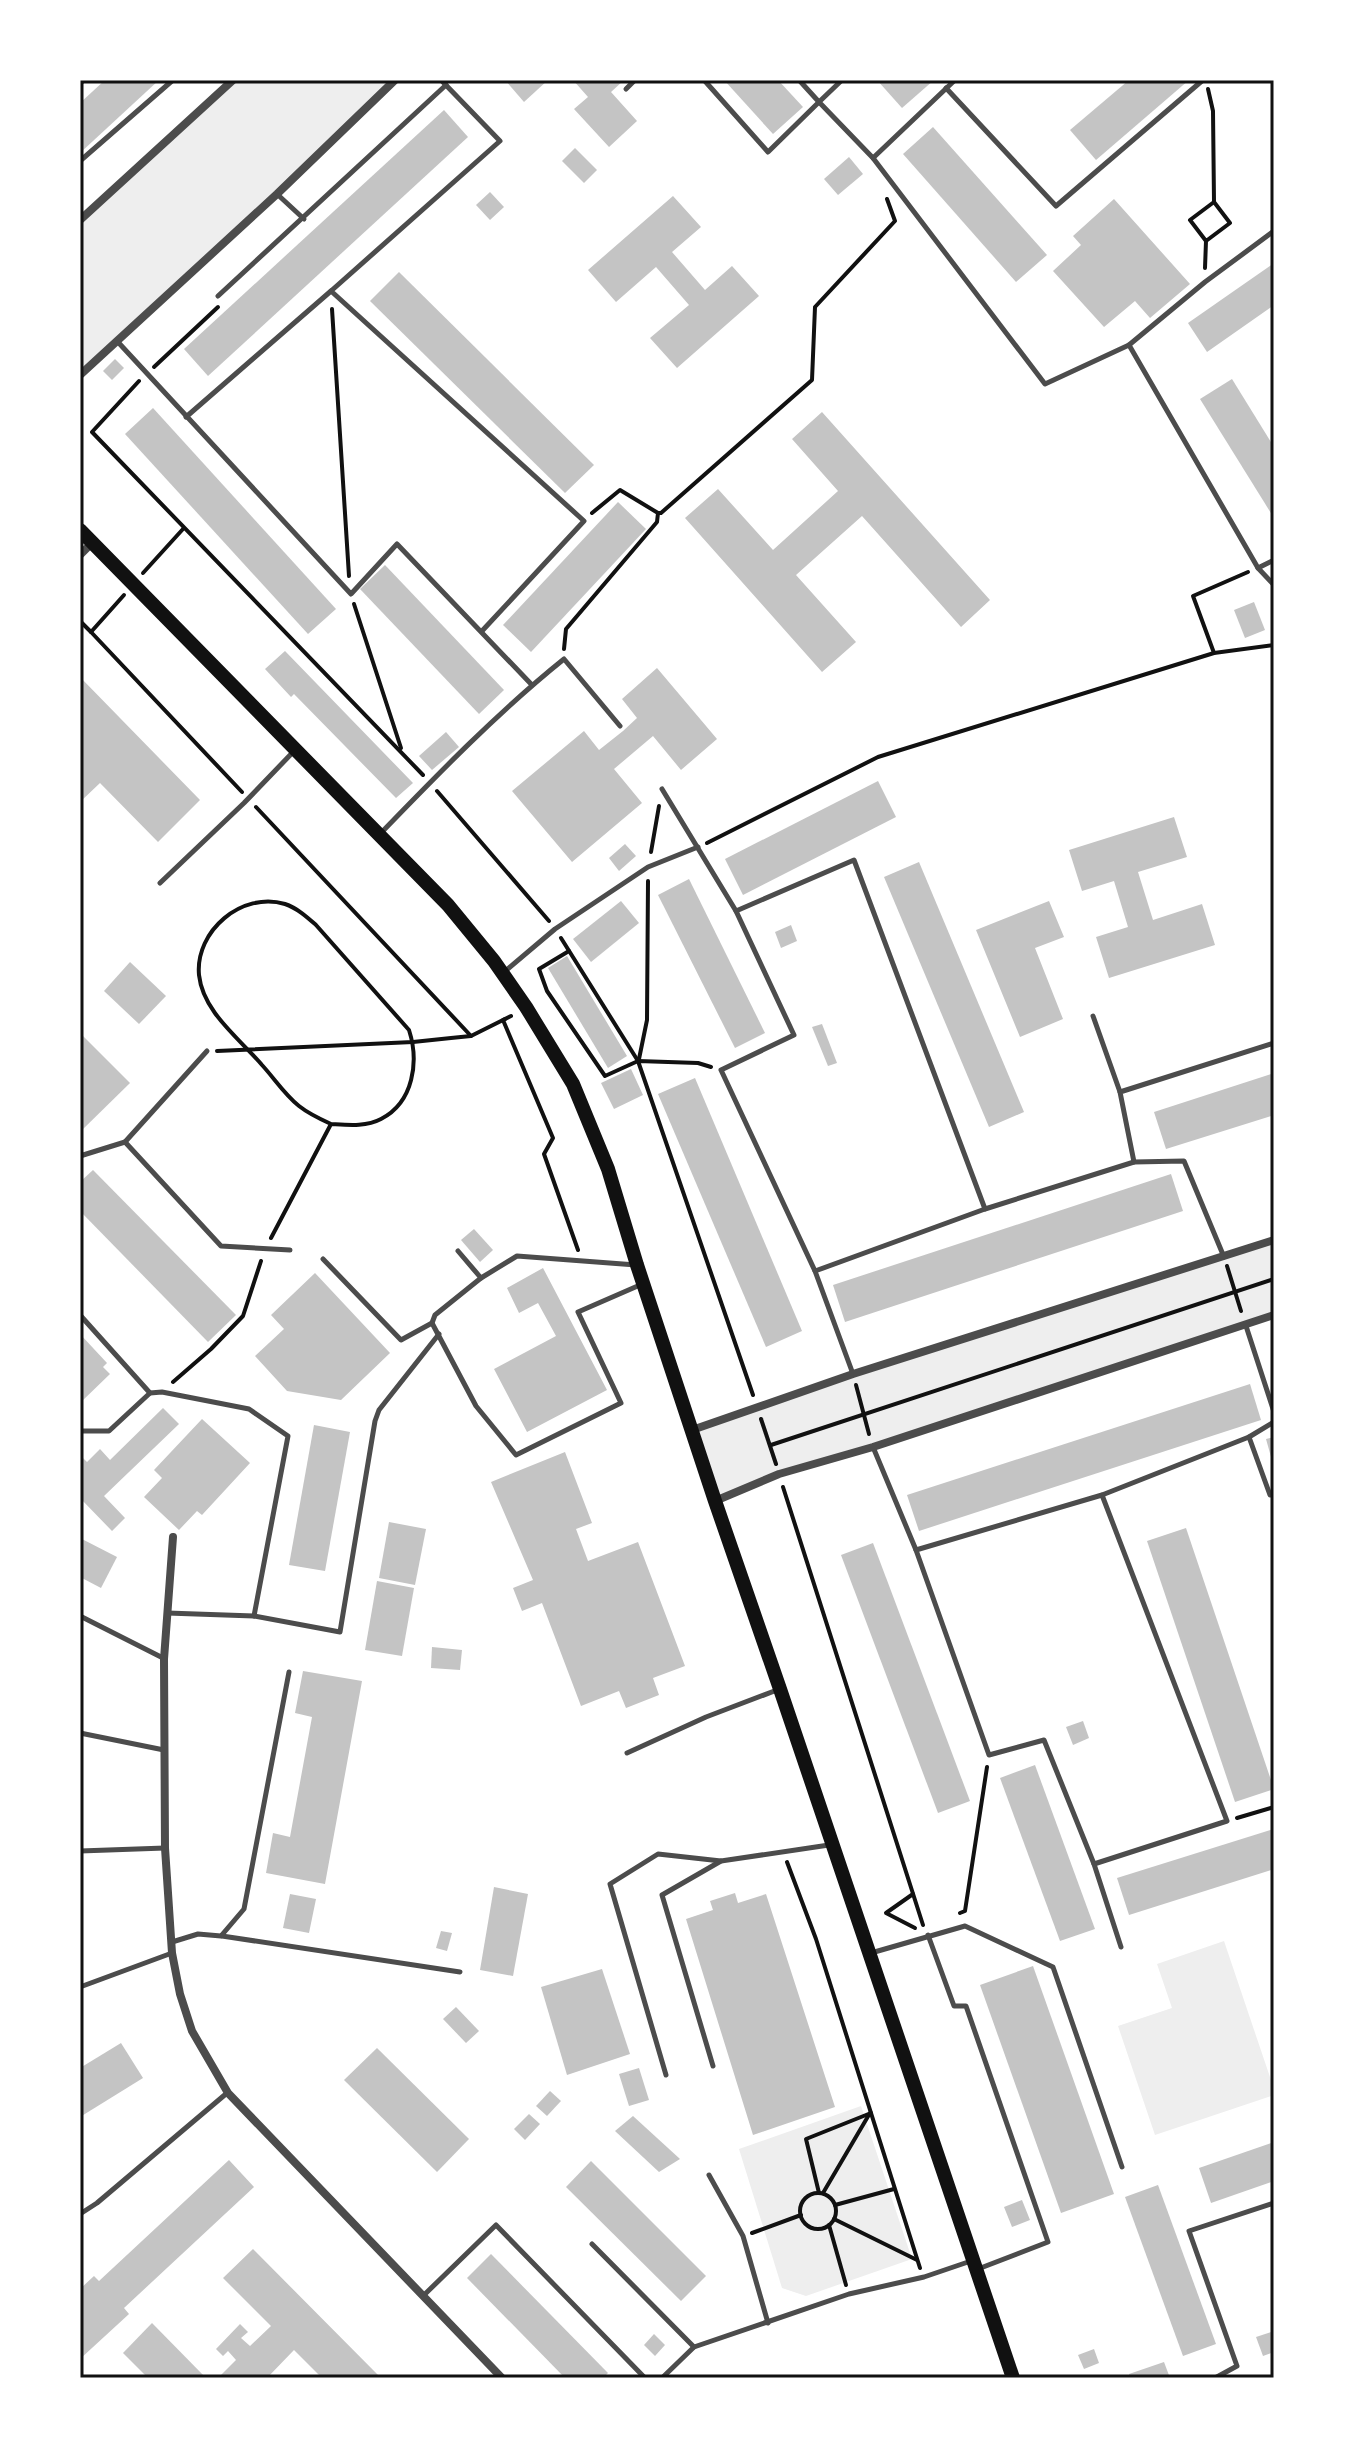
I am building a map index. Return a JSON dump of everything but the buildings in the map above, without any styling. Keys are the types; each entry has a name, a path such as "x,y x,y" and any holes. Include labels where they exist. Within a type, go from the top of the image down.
{"main road":[{"path":"80,530 448,905 526,1007 573,1084 608,1169 715,1501 1013,2378"}],"street":[{"path":"80,220 233,80"},
{"path":"80,375 277,194 395,80"},
{"path":"80,555 92,543"},
{"path":"692,1430 853,1374 1274,1240"},
{"path":"715,1501 779,1474 873,1447 1274,1315"},
{"path":"173,1537 164,1659 165,1848 172,1953 180,1994 192,2031 228,2093 502,2378"}],"lane":[{"path":"80,161 173,80"},
{"path":"626,89 635,80"},
{"path":"704,80 768,152 842,80"},
{"path":"799,80 873,158 1045,384 1129,345 1205,282 1274,231"},
{"path":"873,158 955,80"},
{"path":"946,88 1056,206 1204,80"},
{"path":"186,417 500,141 444,83 304,219 218,296"},
{"path":"277,194 304,219"},
{"path":"331,291 584,521 482,631"},
{"path":"116,341 351,594 397,544 532,685"},
{"path":"1129,345 1258,568 1274,585"},
{"path":"1258,568 1274,560"},
{"path":"379,835 532,685 564,659 620,726"},
{"path":"160,883 295,750"},
{"path":"662,789 736,911 794,1035 721,1070 815,1271 853,1374"},
{"path":"502,973 555,929 648,867 698,847"},
{"path":"736,911 854,860 985,1209"},
{"path":"1093,1016 1120,1092 1134,1162"},
{"path":"1120,1092 1274,1043"},
{"path":"80,1156 125,1142 207,1051"},
{"path":"125,1142 221,1246 290,1250"},
{"path":"815,1271 985,1209 1134,1162 1184,1161 1224,1257"},
{"path":"458,1251 481,1278"},
{"path":"323,1259 401,1340 432,1323 435,1315 481,1278 517,1256 637,1265"},
{"path":"432,1323 476,1406 516,1455 621,1403 578,1312 643,1283"},
{"path":"80,1315 150,1393"},
{"path":"1246,1326 1274,1412"},
{"path":"167,1613 254,1616 340,1632 375,1421 379,1410 440,1335"},
{"path":"80,1431 109,1431 150,1393 162,1392 249,1409 288,1436 254,1616"},
{"path":"916,1550 1102,1495 1249,1437 1274,1422"},
{"path":"1249,1437 1270,1495 1274,1494"},
{"path":"873,1447 916,1550 989,1755 1044,1740 1094,1864 1121,1947"},
{"path":"1094,1864 1227,1821 1102,1495"},
{"path":"80,1616 164,1659"},
{"path":"221,1936 244,1909 289,1672"},
{"path":"627,1753 706,1717 780,1689"},
{"path":"80,1733 164,1750"},
{"path":"666,2075 610,1884 658,1854 721,1861 784,1854 833,1844"},
{"path":"80,1851 165,1848"},
{"path":"713,2066 662,1895 721,1861"},
{"path":"870,1953 965,1926 1053,1967 1122,2167"},
{"path":"171,1942 198,1934 221,1936 460,1972"},
{"path":"662,2378 694,2347 849,2294 975,2265 1048,2242 966,2006 954,2006 928,1935"},
{"path":"80,1987 172,1953"},
{"path":"80,2214 228,2093"},
{"path":"709,2175 743,2236 768,2323"},
{"path":"1215,2378 1237,2366 1189,2231 1274,2203"},
{"path":"423,2296 496,2225 645,2378"},
{"path":"592,2244 694,2347"}],"path":[{"path":"1204,80 1213,111 1214,202 1230,223 1206,241"},
{"path":"658,513 812,380 815,307 895,221 886,196"},
{"path":"1205,282 1206,241 1190,220 1214,202"},
{"path":"331,291 351,594 402,751"},
{"path":"92,432 430,783 555,929 638,1061 758,1408 928,1935"},
{"path":"584,521 620,490 658,513"},
{"path":"564,659 566,629 657,522 658,513"},
{"path":"1214,653 1193,596 1258,568"},
{"path":"91,632 471,1036"},
{"path":"698,847 878,757 1214,653 1274,645"},
{"path":"638,1061 647,1020 648,867 662,789"},
{"path":"263,902 284,904 316,925 398,1015 413,1042 414,1069 409,1086 398,1104 382,1119 359,1125 331,1124 298,1106 249,1050 217,1017 204,996 199,975 200,953 209,933 228,914 263,902"},
{"path":"569,951 539,969 547,991 605,1076 638,1061 698,1063 721,1070"},
{"path":"207,1051 413,1042 471,1036 512,1016"},
{"path":"503,1020 553,1138 544,1154 582,1260"},
{"path":"162,1392 243,1316 265,1249 331,1124"},
{"path":"1224,1257 1246,1326"},
{"path":"770,1446 1274,1279"},
{"path":"853,1374 873,1447"},
{"path":"951,1916 965,1911 989,1755"},
{"path":"1227,1821 1274,1807"},
{"path":"784,1854 816,1939 924,2277"},
{"path":"913,1893 886,1913 928,1935"},
{"path":"821,2193 871,2113"},
{"path":"821,2193 806,2139 871,2113"},
{"path":"835,2205 895,2188"},
{"path":"821,2193 835,2205 834,2219 829,2225 812,2227 801,2215 801,2204 809,2196 821,2193"},
{"path":"743,2236 801,2215"},
{"path":"834,2219 917,2260"},
{"path":"829,2225 849,2294"}],"shaded area":[{"path":"233,80 395,80 80,375 80,220"},
{"path":"1274,1240 1274,1315 779,1474 715,1501 692,1430"},
{"path":"1224,1941 1274,2095 1155,2135 1118,2026 1172,2008 1157,1964"},
{"path":"861,2106 912,2259 806,2296 782,2288 739,2149"}]}
